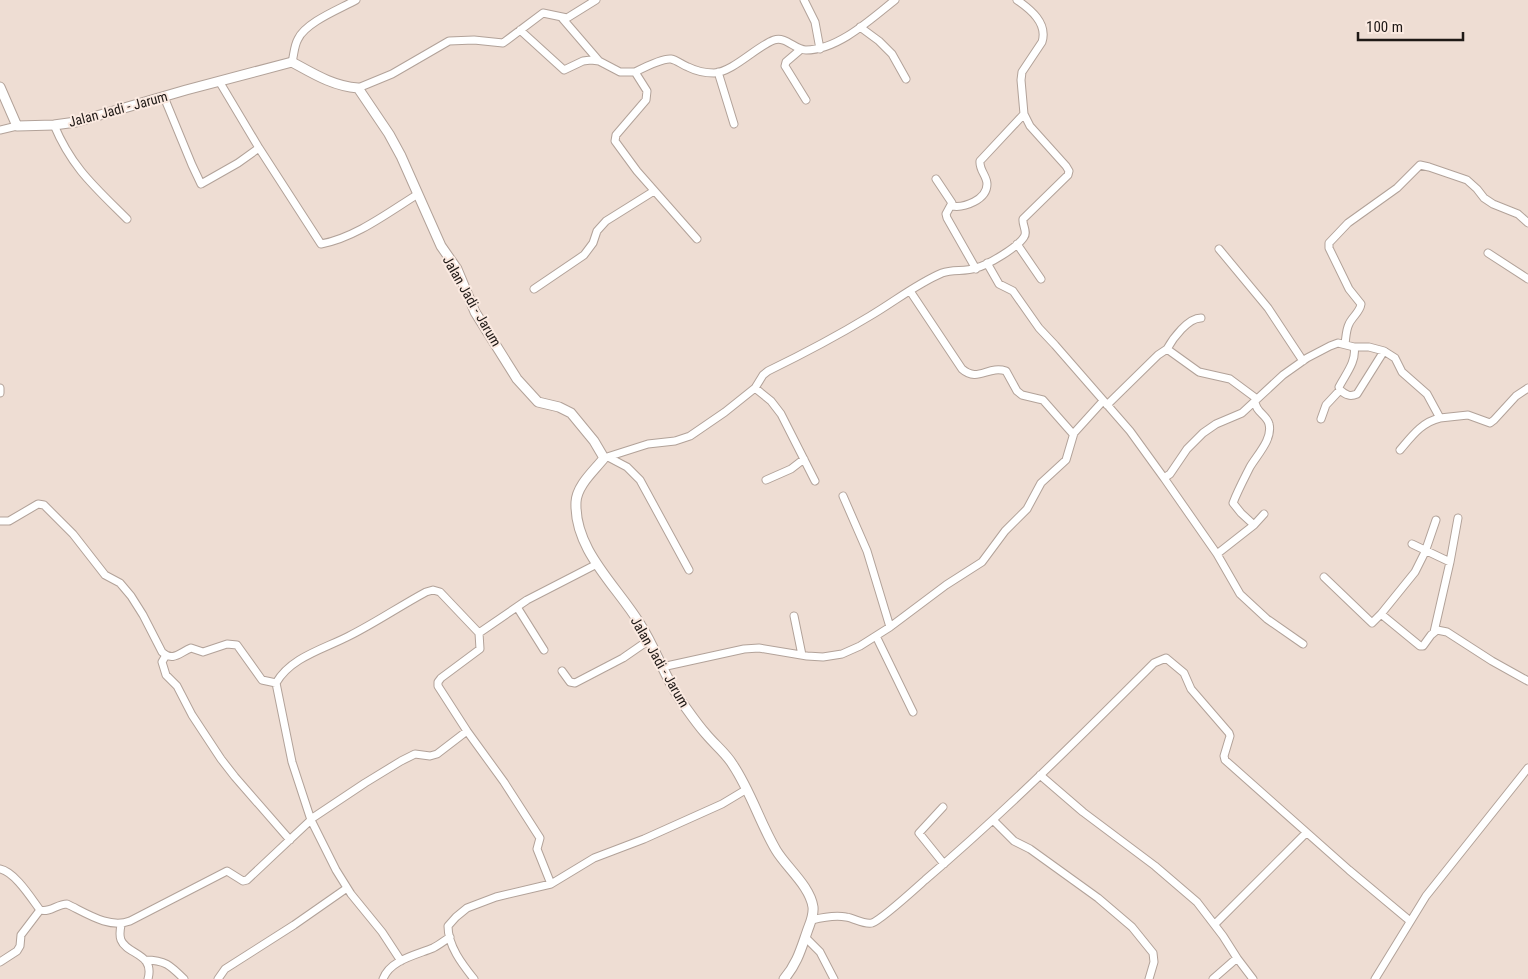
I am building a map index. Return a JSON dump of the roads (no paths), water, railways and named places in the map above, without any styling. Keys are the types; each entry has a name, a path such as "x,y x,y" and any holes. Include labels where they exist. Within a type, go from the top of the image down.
{"street":[{"path":"356,0 326,16 301,34 296,42 292,62 327,82 344,87 358,88 392,74 449,42 474,40 504,43 543,12 567,18 596,0"},
{"path":"804,0 815,22 820,48"},
{"path":"806,100 785,66 786,62 800,50 820,48 832,44 860,27 895,0"},
{"path":"606,458 648,444 675,441 690,436 725,412 754,388 766,373 856,324 944,272 976,269 1017,244 1026,235 1023,219 1068,175 1069,171 1030,126 1024,114 1022,72 1044,36 1041,25 1036,17 1017,0"},
{"path":"562,18 599,61 620,72 635,72 668,59 702,72 718,72 754,54 774,40 785,41 800,50"},
{"path":"860,27 879,41 892,54 906,79"},
{"path":"520,30 562,69 567,69 583,61 599,61"},
{"name":"Jalan Jadi - Jarum","path":"17,126 54,125 76,122 292,62"},
{"path":"635,72 648,91 648,95 646,100 616,135 615,141 625,156 697,239"},
{"path":"718,72 734,124"},
{"path":"219,81 259,148 321,244 350,234 418,194"},
{"path":"0,87 17,126 0,130"},
{"name":"Jalan Jadi - Jarum","path":"358,88 389,134 401,156 441,246 457,269 475,312 517,379 538,402 559,407 571,413 606,458 577,492 577,515 583,537 597,564 640,624 680,699 704,732 726,755 747,789 776,849 811,900 813,907 812,920"},
{"path":"164,97 201,184 238,163 259,148"},
{"path":"952,206 962,207 983,194 987,184 986,178 981,171 980,161 1024,114"},
{"path":"54,125 63,147 79,170 127,219"},
{"path":"1345,344 1346,331 1350,322 1359,311 1361,304 1349,289 1329,248 1329,242 1348,223 1403,182 1418,166 1422,165 1467,180 1484,198 1493,204 1518,214 1528,223"},
{"path":"936,179 952,206"},
{"path":"534,289 584,255 593,244 597,231 606,221 654,190"},
{"path":"952,206 946,214 947,218 976,269"},
{"path":"1017,244 1042,278"},
{"path":"1219,249 1268,308 1303,361"},
{"path":"1488,253 1528,279"},
{"path":"987,263 999,284 1013,291 1042,332 1072,363 1130,430 1217,554 1240,594 1253,608 1302,644"},
{"path":"910,291 962,369 968,374 977,375 1001,369 1006,370 1017,390 1022,395 1043,400 1073,434"},
{"path":"662,666 744,648 767,649 822,657 842,654 860,646 890,627 946,585 982,562 1005,531 1027,510 1041,483 1066,460 1073,434 1158,355 1167,349 1193,320 1201,318"},
{"path":"1164,478 1170,474 1187,449 1204,433 1216,424 1240,415 1283,375 1303,361 1338,343 1384,351 1394,358 1402,372 1427,394 1440,418"},
{"path":"1321,419 1326,405 1340,390 1339,387 1354,359 1354,347"},
{"path":"1167,349 1199,372 1230,379 1256,400 1258,411 1266,418 1270,425 1265,444 1252,464 1233,503 1254,525"},
{"path":"1340,390 1350,396 1357,394 1384,351"},
{"path":"0,388 0,393"},
{"path":"754,388 771,401 781,414 815,481"},
{"path":"1400,450 1417,430 1427,422 1440,418 1468,414 1490,423 1516,396 1528,388"},
{"path":"606,458 627,467 640,480 689,570"},
{"path":"766,480 791,469 804,459"},
{"path":"843,496 867,551 890,627"},
{"path":"0,521 9,521 38,504 44,505 73,534 105,575 123,587 138,607 162,652 170,657 191,648 205,652 227,644 234,644 242,651 262,680 276,683"},
{"path":"1217,554 1254,525 1264,514"},
{"path":"1381,614 1420,646 1424,645 1434,632 1458,518"},
{"path":"1324,577 1372,623 1416,572 1436,520"},
{"path":"1412,544 1425,552 1450,562"},
{"path":"479,633 550,587 597,564"},
{"path":"401,961 382,932 347,888 311,820 292,762 276,683 285,671 314,652 350,636 426,592 433,590 445,596 479,633 480,649 441,678 438,684 467,731 541,838 537,849 551,884"},
{"path":"517,607 544,650"},
{"path":"794,616 802,655"},
{"path":"1434,632 1438,630 1447,632 1492,661 1528,681"},
{"path":"876,636 913,712"},
{"path":"562,671 570,682 575,684 623,658 649,640"},
{"path":"166,655 162,659 166,675 177,686 198,724 236,777 290,840"},
{"path":"784,979 795,964 812,920 836,916 855,919 865,923 874,922 994,820 1154,663 1167,658 1184,673 1191,689 1229,733 1230,736 1224,756 1225,760 1306,833 1410,921"},
{"path":"0,869 14,877 40,910 45,911 61,904 67,904 104,921 121,925 227,872 242,881 247,880 311,820 365,783 415,754 430,756 437,754 467,731"},
{"path":"1375,979 1410,921 1444,873 1528,768"},
{"path":"1040,775 1083,812 1155,866 1197,902 1215,924 1253,979"},
{"path":"474,979 455,952 448,926 467,908 496,897 551,884 594,858 644,839 722,804 747,789"},
{"path":"943,807 920,833 944,864"},
{"path":"994,820 1014,841 1030,849 1098,898 1132,927 1154,953 1154,962 1149,979"},
{"path":"1215,924 1306,833"},
{"path":"218,979 225,969 294,925 347,888"},
{"path":"0,962 17,950 20,946 21,935 40,910"},
{"path":"121,925 119,935 121,942 145,960 149,969 148,979"},
{"path":"383,979 388,971 401,961 434,947 450,937"},
{"path":"805,937 820,952 834,979"},
{"path":"1213,979 1237,958"},
{"path":"145,960 163,962 170,965 184,979"}]}
